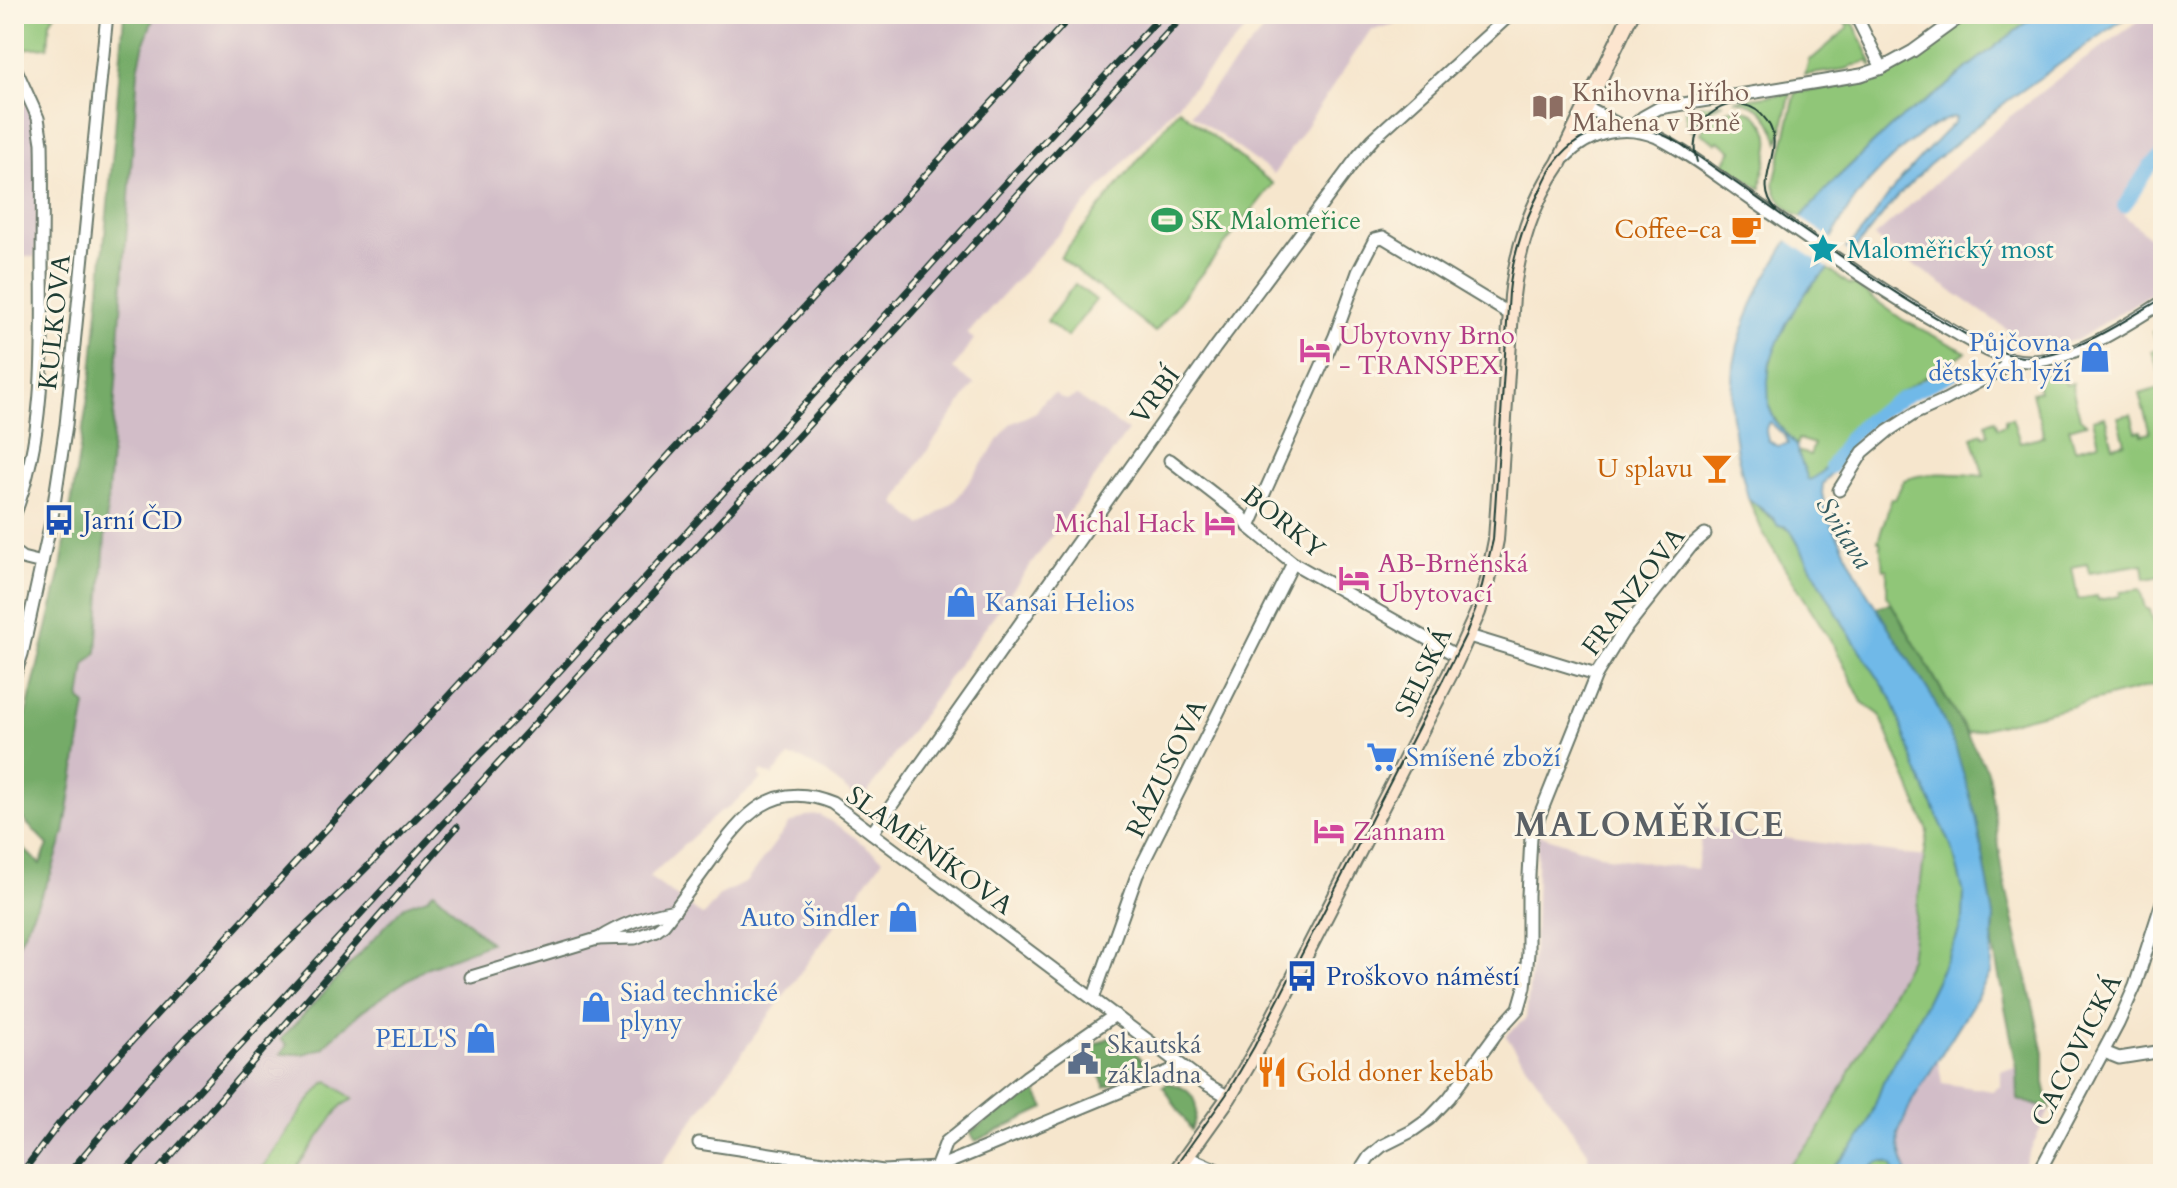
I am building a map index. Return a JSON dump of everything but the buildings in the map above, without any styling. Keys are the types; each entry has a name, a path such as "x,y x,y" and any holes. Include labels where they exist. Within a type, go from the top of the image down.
{"main road":[{"name":"SELSKÁ","path":"1174,1174 1229,1097 1298,971 1469,636 1484,594 1496,540 1510,314 1513,279 1521,245 1549,180 1631,14"}],"street":[{"name":"KULKOVA","path":"14,677 22,654 52,517 66,425 107,14"},
{"name":"VRBÍ","path":"872,833 1240,314 1366,146 1511,14"},
{"path":"1855,14 1882,68"},
{"path":"1629,130 1659,108 1846,79 1882,68 1913,51 1964,14"},
{"path":"14,65 38,118 42,143 43,329 35,442 28,479 14,516"},
{"path":"1585,107 1629,130"},
{"path":"1559,163 1587,140 1613,131 1649,134 1667,142 1856,273 1984,348 2008,358 2034,362 2070,352 2163,302"},
{"path":"1249,527 1375,239 1383,237 1510,314"},
{"path":"1839,490 1863,452 1875,441 1914,414 1999,371 2008,358"},
{"name":"BORKY","path":"1170,460 1241,515 1249,527 1293,563 1459,657"},
{"name":"FRANZOVA","path":"1358,1174 1369,1157 1382,1146 1429,1119 1519,1008 1523,999 1528,953 1531,837 1596,675 1622,633 1692,545 1705,534"},
{"path":"14,552 22,558 42,563"},
{"name":"RÁZUSOVA","path":"1093,999 1137,875 1293,563"},
{"name":"FRANZOVA","path":"1469,636 1596,675"},
{"name":"SLAMĚNÍKOVA","path":"471,977 597,939 613,929 675,910 735,827 753,809 786,796 804,795 832,803 1093,999"},
{"name":"CACOVICKÁ","path":"2038,1174 2104,1052 2135,986 2163,899"},
{"path":"1093,999 1206,1084 1229,1097"},
{"path":"941,1171 946,1142 1026,1077 1115,1015"},
{"path":"2104,1052 2119,1058 2163,1051"},
{"path":"699,1143 883,1171 941,1171 1182,1066"},
{"path":"1187,1157 1226,1174"}],"shaded area":[{"path":"155,14 1260,14 967,334 974,339 953,369 974,384 920,461 895,503 922,526 956,500 1010,424 1036,412 1045,399 1054,394 1066,400 1077,396 1128,431 861,802 824,771 801,759 789,757 772,776 762,771 759,776 762,779 722,810 649,877 703,916 720,895 746,882 789,824 806,816 820,815 883,859 654,1174 14,1174 14,954 51,874 64,833 86,705 79,700 85,665 97,652 138,70","holes":["435,891 489,944 428,967 362,1011 323,1048 281,1053 287,1045 281,1038 404,906 427,898"]},
{"path":"1277,14 1430,14 1370,31 1274,174 1191,114"},
{"path":"2149,14 2163,14 2163,145 2144,163 2118,202 2127,218 2163,249 2163,286 2077,340 2033,347 1874,237 2013,114"},
{"path":"14,77 37,140 39,181 35,257 14,257"},
{"path":"1703,827 1925,857 1910,958 1815,1138 1780,1174 1588,1174 1588,1152 1506,1036 1526,1018 1535,933 1538,834 1608,857 1697,869"},
{"path":"1938,1060 1942,1083 1992,1091 2001,1086 2001,1070 2017,1068 2018,1100 2050,1109 2019,1174 1907,1174 1898,1134 1913,1099"}],"green space":[{"path":"14,14 55,14 50,22 48,47 17,49 14,43"},
{"path":"124,14 155,14 138,70 97,652 85,665 80,700 86,705 64,833 51,874 14,954 14,840 40,864 48,845 14,810 14,796 25,719 60,574 92,372"},
{"path":"1972,14 2038,14 1945,88 1896,122 1837,178 1801,218 1787,207 1777,194 1774,183 1796,92 1843,86 1875,77 1918,53"},
{"path":"1845,23 1854,24 1872,66 1868,61 1846,69 1805,75 1809,59 1848,28"},
{"path":"1791,93 1779,142 1773,126 1760,109 1735,100"},
{"path":"1724,103 1705,113 1692,131 1687,126 1686,107"},
{"name":"SK Malomeřice","path":"1179,109 1273,184 1155,332 1060,257"},
{"path":"1730,109 1750,112 1766,127 1769,144 1761,189 1724,164 1732,150 1700,133 1710,119"},
{"path":"1828,269 1903,320 1966,352 1863,418 1845,435 1822,473 1808,481 1797,451 1810,455 1814,444 1798,439 1796,446 1774,417 1767,389 1774,351 1782,332 1804,296"},
{"path":"1075,284 1096,300 1067,337 1047,321"},
{"path":"2163,325 2163,383 2152,351 2159,347 2152,332"},
{"path":"2062,368 2066,385 2073,383 2080,418 2086,423 2069,428 2075,449 2099,443 2093,419 2105,416 2113,446 2125,443 2118,417 2131,414 2136,432 2141,431 2142,435 2150,433 2139,394 2163,387 2163,576 2145,579 2143,564 2089,573 2087,564 2072,567 2078,599 2097,596 2098,600 2140,589 2155,629 2163,628 2163,683 1967,733 1887,596 1887,569 1883,569 1878,541 1892,498 1895,499 1904,480 1934,474 1984,476 1972,437 1982,433 1983,436 1988,435 1986,423 1995,420 1998,428 2005,425 2005,420 2012,418 2020,442 2044,436 2032,393 2039,391 2036,379"},
{"path":"1748,498 1791,531 1846,629 1892,699 1917,771 1952,847 1964,894 1963,918 1956,939 1883,1083 1868,1124 1858,1141 1828,1174 1780,1174 1815,1138 1910,958 1928,831 1880,715 1862,702 1835,647 1764,535"},
{"path":"1891,603 1988,771 2003,874 2044,1053 2044,1083 2050,1109 2018,1100 2017,1068 1993,946 1994,917 1976,816 1934,700 1876,607"},
{"path":"434,891 490,943 428,967 362,1011 323,1048 303,1054 281,1054 287,1045 281,1039 404,906 427,898"},
{"path":"1108,1038 1129,1045 1143,1063 1138,1074 1105,1087 1088,1049"},
{"path":"328,1081 353,1099 342,1105 292,1174 258,1174 305,1106"},
{"path":"1168,1083 1185,1089 1194,1099 1196,1113 1191,1130 1163,1086"},
{"path":"1033,1085 1045,1108 976,1141 970,1133"},
{"path":"1880,1161 1892,1165 1895,1174 1865,1174 1874,1164"}],"water":[{"path":"2038,14 2131,14 2007,101 1929,165 1899,195 1855,249 1809,288 1786,324 1770,362 1769,407 1775,421 1796,446 1808,480 1825,468 1837,450 1842,453 1823,484 1826,513 1864,588 1934,700 1956,749 1976,816 1994,917 1990,974 1913,1099 1898,1134 1907,1174 1895,1174 1892,1165 1880,1162 1865,1174 1828,1174 1858,1141 1868,1124 1883,1083 1956,939 1963,918 1964,894 1952,847 1917,771 1892,699 1846,629 1791,531 1778,526 1748,498 1731,410 1734,365 1746,321 1761,285 1804,214 1896,122 1945,88","holes":["1956,118 1954,123 1900,180 1852,243 1819,266 1841,221 1869,182 1909,143","1770,422 1786,437 1788,444 1777,446 1768,440 1766,428"]}],"pier":[{"name":"Maloměřický most","path":"1798,216 1835,241 1825,258 1842,247 1854,255 1832,271 1784,238"}],"waterway":[{"path":"2124,206 2149,167 2163,155"},
{"path":"1831,467 1863,424 1902,398 1957,371"}],"tram line":[{"path":"1697,162 1695,146 1705,119 1729,105 1743,105 1756,110 1767,121 1772,132 1774,143 1767,188 1776,210"},
{"path":"1170,1174 1226,1095 1254,1047 1466,634 1478,602 1493,540 1512,269 1534,203 1551,168 1567,150 1581,139 1614,128 1631,128 1666,136 1909,301 1981,343 2013,355 2036,357 2068,349 2102,334 2163,298"}],"railway":[{"path":"21,1174 111,1064 1073,14"},
{"path":"68,1174 187,1037 349,885 521,713 1163,14"},
{"path":"122,1174 1185,14"},
{"path":"155,1174 457,827"}],"place":[{"name":"Knihovna Jiřího Mahena v Brně","path":"1548,107"},
{"name":"SK Malomeřice","path":"1167,220"},
{"name":"Coffee-ca","path":"1746,229"},
{"name":"Maloměřický most","path":"1823,249"},
{"name":"Ubytovny Brno - TRANSPEX","path":"1315,350"},
{"name":"Půjčovna dětských lyží","path":"2095,357"},
{"name":"U splavu","path":"1717,468"},
{"name":"Jarní ČD","path":"59,520"},
{"name":"Michal Hack","path":"1220,523"},
{"name":"AB-Brněnská Ubytovací","path":"1354,578"},
{"name":"Kansai Helios","path":"961,602"},
{"name":"Smíšené zboží","path":"1382,757"},
{"name":"Zannam","path":"1329,831"},
{"name":"Auto Šindler","path":"903,917"},
{"name":"Proškovo náměstí","path":"1302,976"},
{"name":"Siad technické plyny","path":"596,1007"},
{"name":"PELL'S","path":"481,1038"},
{"name":"Skautská základna","path":"1083,1059"},
{"name":"Gold doner kebab","path":"1272,1072"}],"district":[{"name":"MALOMĚŘICE","path":"1650,824"}],"water label":[{"name":"Svitava","path":"1845,532"}]}
